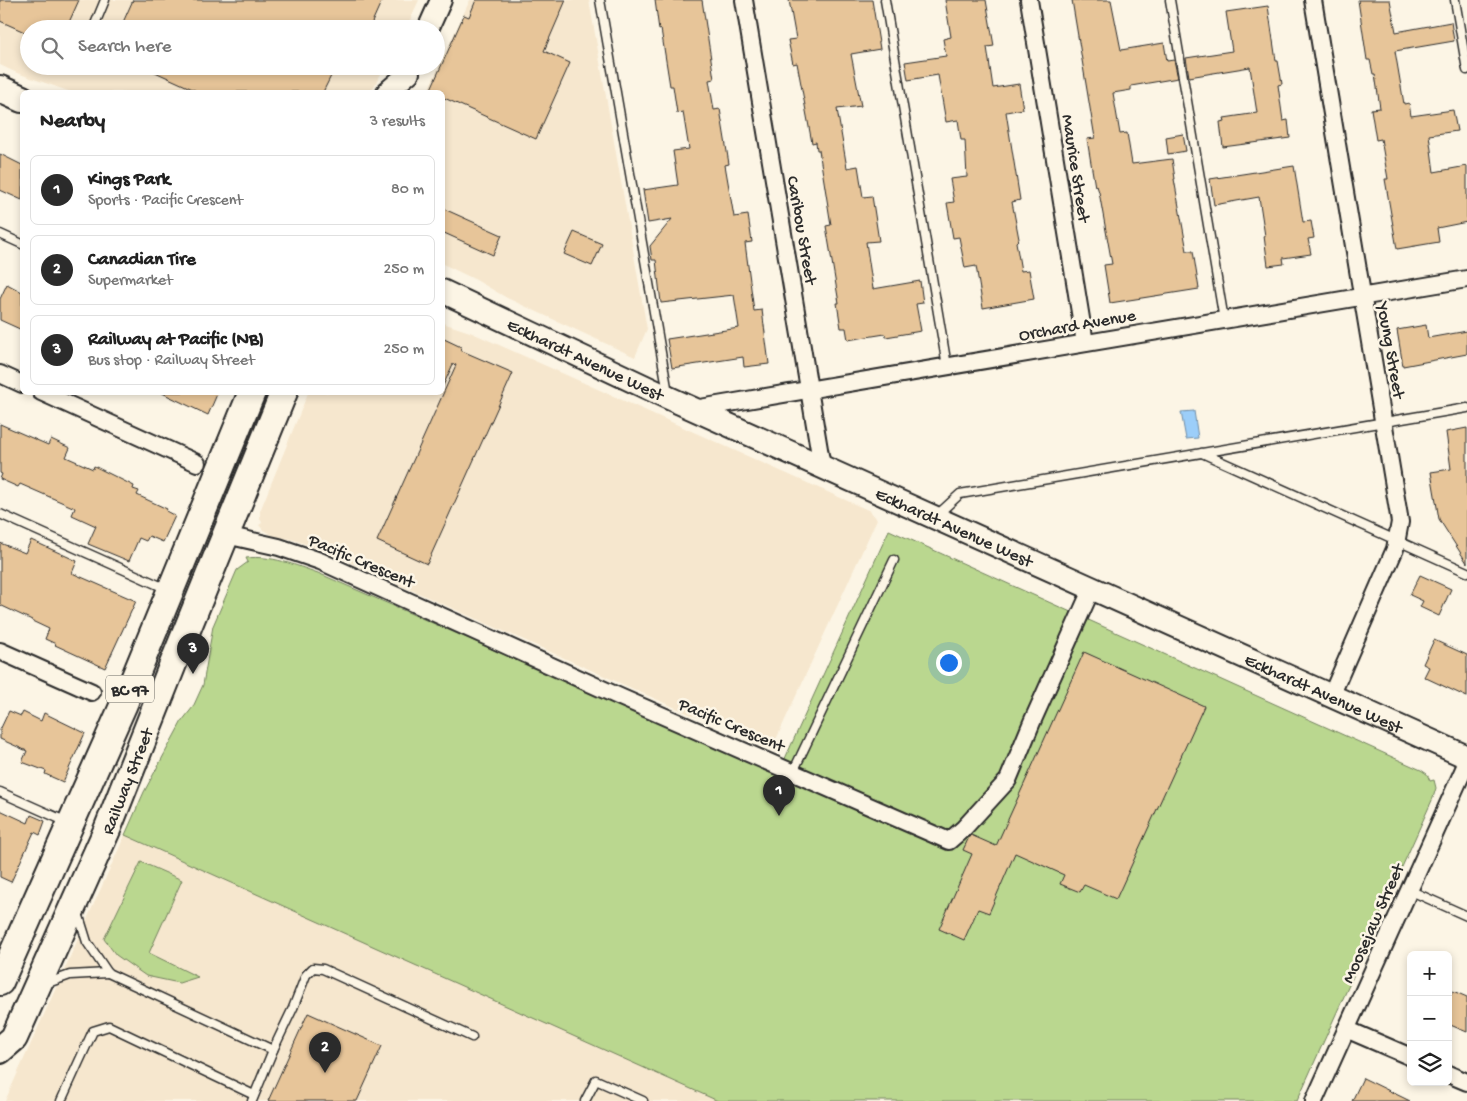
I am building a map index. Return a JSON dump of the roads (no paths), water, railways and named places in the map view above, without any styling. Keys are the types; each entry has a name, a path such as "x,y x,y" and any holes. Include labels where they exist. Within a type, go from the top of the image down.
{"highway":[{"path":"0,89 20,98"},
{"name":"Railway Street","path":"0,982 123,706 251,395"},
{"name":"Railway Street","path":"0,1050 14,1038 107,830 283,395"}],"main road":[{"name":"Eckhardt Avenue West","path":"445,292 669,398 1467,757"}],"street":[{"path":"432,20 441,0"},
{"name":"Caribou Street","path":"744,0 822,466"},
{"name":"Maurice Street","path":"1028,0 1085,343"},
{"name":"Young Street","path":"1313,0 1385,422 1400,522 1395,549 1331,696"},
{"path":"391,90 409,77"},
{"name":"Orchard Avenue","path":"694,409 1467,279"},
{"path":"0,374 20,383"},
{"path":"48,395 197,463"},
{"name":"Pacific Crescent","path":"226,535 279,547 320,561 620,698 949,841 964,828 1008,780 1092,588"},
{"path":"0,651 92,692"},
{"name":"Moosejaw Street","path":"1314,1101 1467,762"},
{"path":"1346,1029 1407,1055"},
{"path":"1452,1076 1467,1082"}],"lane":[{"path":"97,20 105,0"},
{"path":"600,0 669,398"},
{"path":"885,0 947,366"},
{"path":"1170,0 1224,320"},
{"path":"1455,0 1467,70"},
{"path":"0,234 20,243"},
{"path":"935,518 960,494 1467,408"},
{"path":"1202,453 1467,572"},
{"path":"0,514 170,590"},
{"path":"793,772 894,560"},
{"path":"0,792 71,824"},
{"path":"1409,890 1467,916"},
{"path":"75,902 87,942 108,973"},
{"path":"61,1101 93,1031 109,1026 253,1098 306,975 313,968 323,969 472,1037"},
{"path":"38,987 70,975 108,973 273,1050"},
{"path":"585,1101 596,1080 643,1101"}],"water":[{"path":"1194,411 1198,438 1186,439 1181,412"}],"place":[{"name":"Railway at Pacific (NB)","path":"193,674"},
{"name":"Kings Park","path":"779,816"},
{"name":"Canadian Tire","path":"325,1073"}]}
